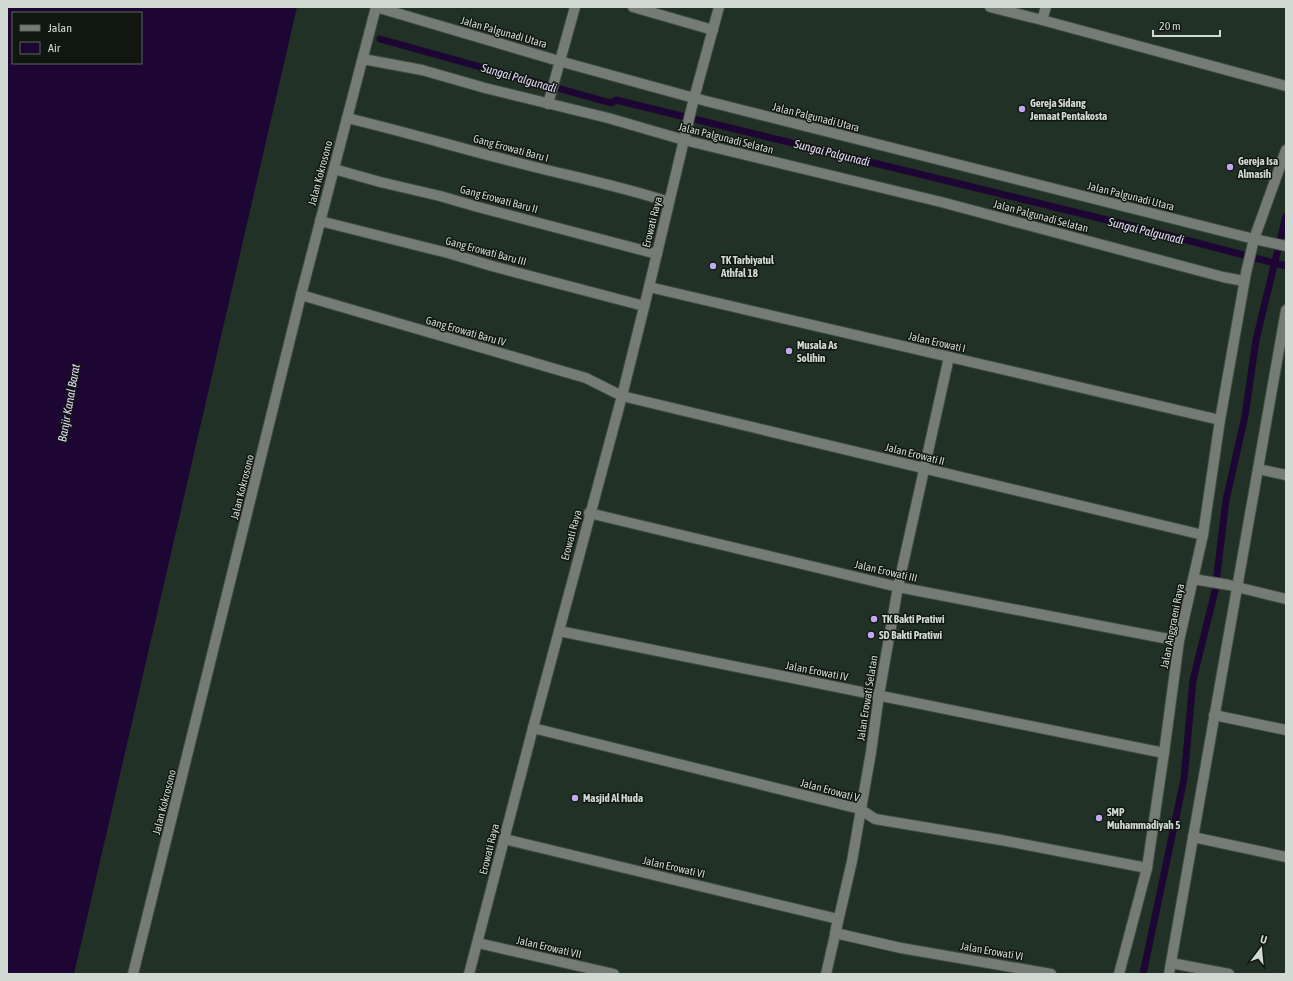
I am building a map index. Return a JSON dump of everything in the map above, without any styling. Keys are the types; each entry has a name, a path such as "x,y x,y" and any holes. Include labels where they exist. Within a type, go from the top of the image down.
{"street":[{"path":"548,102 575,7"},
{"path":"633,7 713,30"},
{"name":"Erowati Raya","path":"469,974 622,396 693,100 719,7"},
{"path":"990,7 1286,86"},
{"path":"1042,20 1046,7"},
{"name":"Jalan Palgunadi Utara","path":"376,8 559,63 693,100 1255,240 1286,246"},
{"name":"Jalan Kokrosono","path":"133,974 301,295 376,8"},
{"name":"Jalan Palgunadi Selatan","path":"363,57 422,70 485,88 548,102 684,139 941,202 1223,277 1245,277"},
{"name":"Gang Erowati Baru I","path":"347,118 512,162 614,186 669,202"},
{"name":"Jalan Anggraeni Raya","path":"1119,974 1146,868 1164,753 1179,641 1197,580 1220,420 1245,277 1255,240 1286,150"},
{"name":"Gang Erowati Baru II","path":"334,169 657,254"},
{"name":"Gang Erowati Baru III","path":"320,221 448,253 644,306"},
{"name":"Jalan Erowati I","path":"649,287 1220,420"},
{"name":"Gang Erowati Baru IV","path":"301,295 586,378 622,396"},
{"path":"1169,974 1214,715 1233,586 1258,469 1286,310"},
{"name":"Jalan Erowati Selatan","path":"826,974 852,861 871,752 878,695 898,587 949,357"},
{"name":"Jalan Erowati II","path":"622,396 1203,535"},
{"path":"1258,469 1286,475"},
{"name":"Jalan Erowati III","path":"590,513 898,587 1179,641"},
{"path":"1197,580 1233,586 1286,599"},
{"name":"Jalan Erowati IV","path":"559,631 1164,753"},
{"path":"1214,715 1286,730"},
{"name":"Jalan Erowati V","path":"533,728 860,809 875,819 1001,840 1146,868"},
{"path":"1193,837 1286,857"},
{"name":"Jalan Erowati VI","path":"504,839 838,919 835,933 901,948 1051,974"},
{"name":"Jalan Erowati VII","path":"478,943 614,974"},
{"path":"1171,963 1229,974"}],"water":[{"name":"Banjir Kanal Barat","path":"7,7 297,7 74,974 7,974"}],"waterway":[{"name":"Sungai Palgunadi","path":"380,39 611,103 616,100 1144,229 1286,266"},
{"path":"1143,974 1184,779 1193,680 1215,591 1226,500 1245,416 1256,340 1286,216"}],"place":[{"name":"Gereja Sidang Jemaat Pentakosta","path":"1022,109"},
{"name":"Gereja Isa Almasih","path":"1230,167"},
{"name":"TK Tarbiyatul Athfal 18","path":"713,266"},
{"name":"Musala As Solihin","path":"789,351"},
{"name":"TK Bakti Pratiwi","path":"874,619"},
{"name":"SD Bakti Pratiwi","path":"871,635"},
{"name":"Masjid Al Huda","path":"575,798"},
{"name":"SMP Muhammadiyah 5","path":"1099,818"}]}
